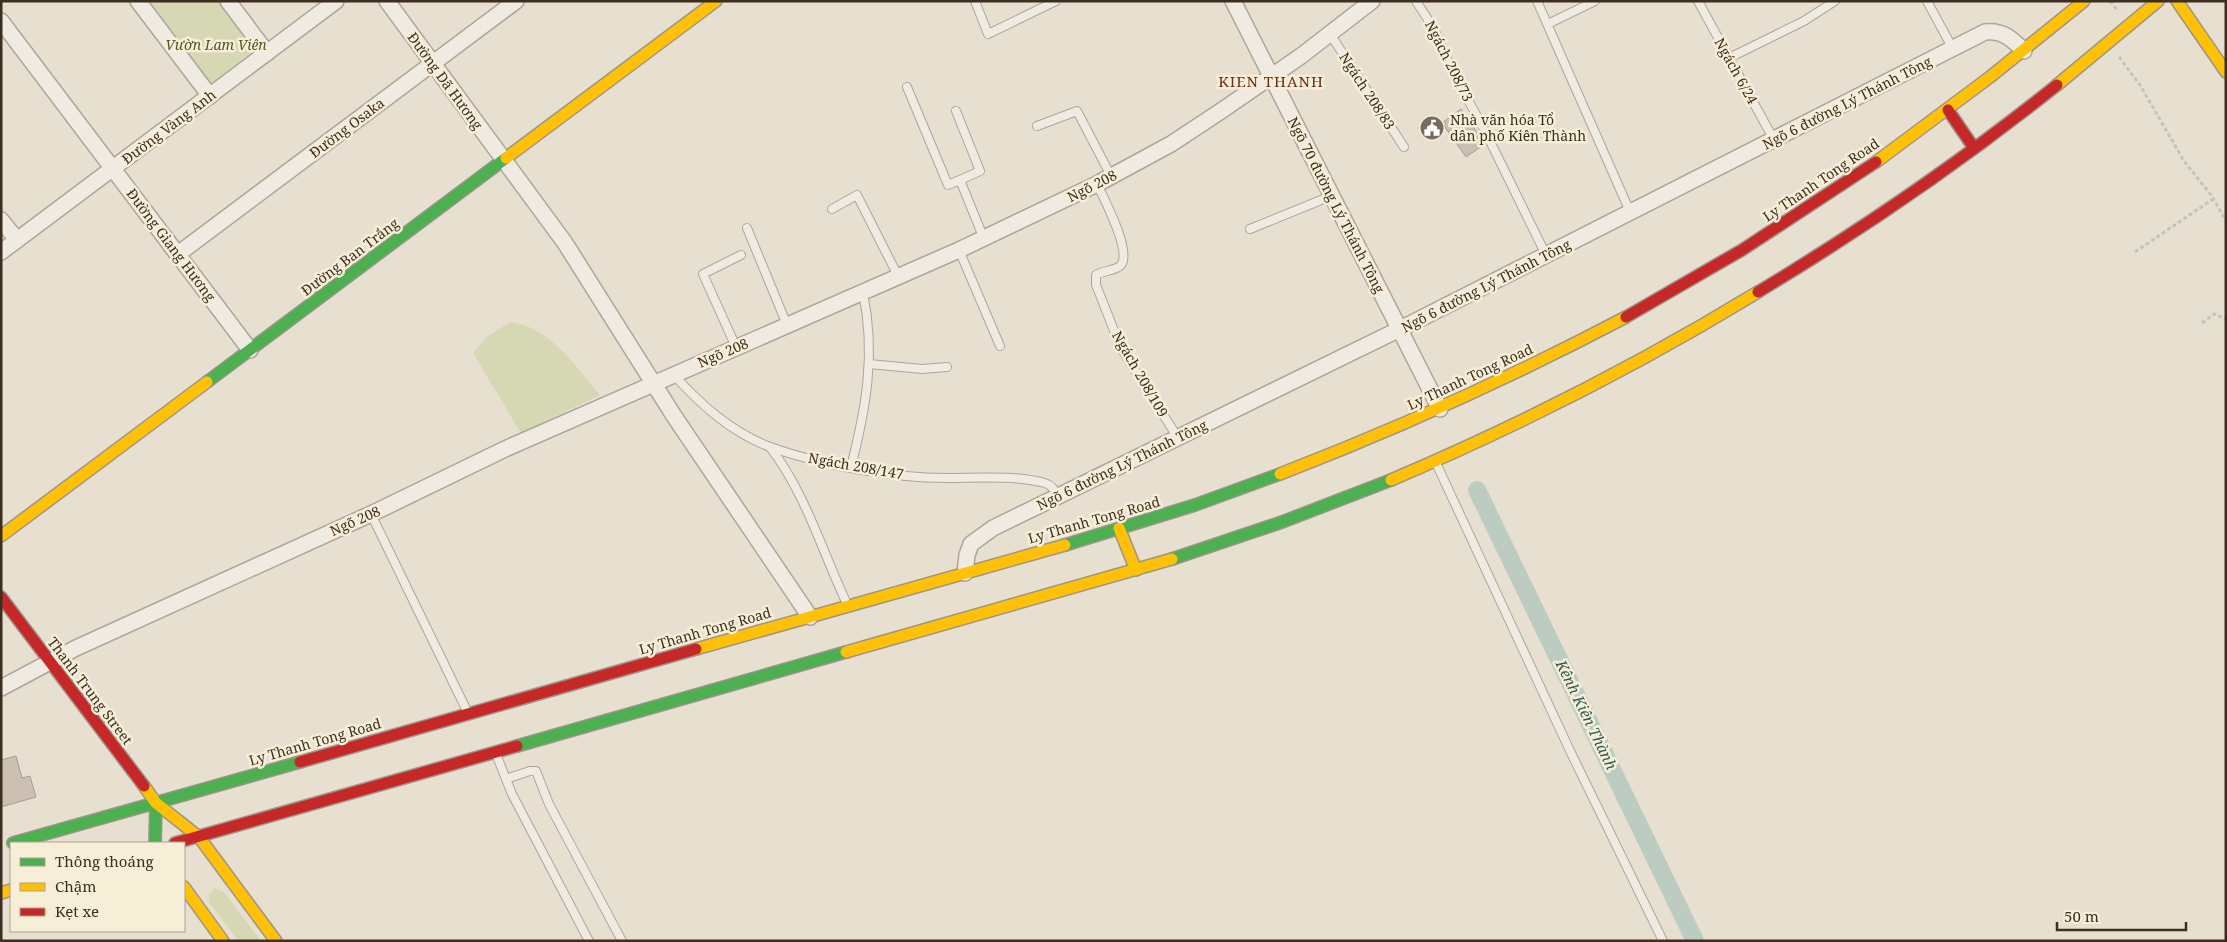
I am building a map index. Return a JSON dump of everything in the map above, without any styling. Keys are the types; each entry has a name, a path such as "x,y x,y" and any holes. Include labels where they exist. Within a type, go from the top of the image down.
{"main road":[{"name":"Đường Ban Trắng","path":"1,536 716,1"},
{"name":"Ly Thanh Tong Road","path":"19,842 1119,528 1262,482 1378,436 1440,409 1580,341 1693,280 1807,208 1948,110 2084,1"},
{"path":"179,842 1136,570 1211,547 1288,520 1436,461 1589,388 1719,318 1843,240 1974,148 2035,102 2158,1"},
{"path":"2177,1 2226,72"},
{"path":"1948,110 1974,148"},
{"path":"1119,528 1136,570"},
{"name":"Thanh Trung Street","path":"1,597 156,803 199,837 276,941"},
{"path":"155,842 156,803"},
{"path":"185,888 223,941"}],"street":[{"path":"138,1 210,96"},
{"path":"228,1 267,53"},
{"name":"Đường Vàng Anh","path":"1,252 336,1"},
{"name":"Đường Dã Hương","path":"387,1 565,243 653,384 810,617"},
{"name":"Đường Osaka","path":"178,254 516,1"},
{"name":"Ngõ 70 đường Lý Thánh Tông","path":"1233,1 1440,409"},
{"name":"Ngõ 208","path":"1,688 76,648 371,514 505,449 960,250 1097,184 1171,144 1270,77 1372,1"},
{"name":"Đường Giang Hương","path":"1,21 250,350"},
{"name":"Ngõ 6 đường Lý Thánh Tông","path":"964,573 968,550 977,538 1058,496 1399,330 1631,214 1985,32 1996,31 2005,34 2024,51"},
{"path":"1,220 17,240"}],"lane":[{"path":"975,1 988,34 1056,1"},
{"name":"Ngách 208/73","path":"1416,1 1434,29 1453,72 1546,256"},
{"path":"1538,1 1631,214"},
{"path":"1548,24 1595,1"},
{"name":"Ngách 6/24","path":"1698,1 1774,140"},
{"path":"1729,58 1804,21 1835,1"},
{"path":"1927,1 1953,48"},
{"name":"Ngách 208/83","path":"1330,34 1404,147"},
{"path":"907,87 948,186 980,171 956,111"},
{"path":"1037,126 1077,111 1111,176"},
{"path":"960,180 984,239"},
{"name":"Ngách 208/109","path":"1097,184 1120,235 1124,261 1120,267 1096,275 1096,285 1121,348 1178,438"},
{"path":"832,209 857,195 898,276"},
{"path":"1250,229 1331,196"},
{"path":"747,228 787,325"},
{"path":"960,250 1000,346"},
{"path":"736,347 703,274 741,255"},
{"path":"851,467 860,428 870,364 868,319 863,293"},
{"path":"870,364 922,369 947,367"},
{"name":"Ngách 208/147","path":"674,374 718,418 770,447 851,467 920,476 1038,482 1051,486 1058,496"},
{"path":"770,447 794,483 822,543 848,606"},
{"path":"1436,461 1572,755 1663,941"},
{"path":"371,514 469,714"},
{"path":"495,752 512,794 589,941"},
{"path":"506,779 530,771 536,771 549,804 622,941"}],"path":[{"path":"2110,1 2119,13"},
{"path":"2108,42 2140,85 2184,161 2213,199 2226,220"},
{"path":"2136,252 2213,199"},
{"path":"2202,323 2214,314 2226,319"}],"green space":[{"name":"Vườn Lam Viên","path":"138,1 228,1 267,53 210,96"},
{"path":"510,322 525,325 538,331 550,340 571,360 600,395 521,433 473,353 487,337"},
{"path":"215,888 224,892 261,941 238,941 209,902 209,894"}],"building":[{"path":"1461,109 1485,144 1466,157 1442,123"},
{"path":"16,756 22,778 30,776 36,797 1,807 1,760"}],"waterway":[{"name":"Kênh Kiên Thành","path":"1477,490 1695,941"}],"traffic: fast":[{"path":"207,382 506,158"},
{"path":"1065,545 1195,505 1280,474"},
{"path":"1172,559 1282,522 1391,480"},
{"path":"517,746 846,652"},
{"path":"17,842 300,762"},
{"path":"155,842 156,803"}],"traffic: slow":[{"path":"506,158 716,1"},
{"path":"1876,162 1990,77 2084,1"},
{"path":"2057,85 2158,1"},
{"path":"2177,1 2226,72"},
{"path":"1391,480 1485,438 1578,393 1714,319 1758,292"},
{"path":"1280,474 1456,400 1626,317"},
{"path":"1,536 207,382"},
{"path":"1119,528 1136,570"},
{"path":"696,649 1065,545"},
{"path":"846,652 1172,559"},
{"path":"144,786 156,803 199,837 276,941"},
{"path":"185,888 223,941"},
{"path":"1,893 10,890"}],"traffic: jam":[{"path":"1758,292 1835,244 1948,168 2057,85"},
{"path":"1948,110 1974,148"},
{"path":"1626,317 1742,250 1876,162"},
{"path":"1,597 144,786"},
{"path":"300,762 696,649"},
{"path":"179,842 517,746"}],"place":[{"name":"Nhà văn hóa Tổ dân phố Kiên Thành","path":"1432,128"}],"district":[{"name":"KIEN THANH","path":"1271,82"}]}
